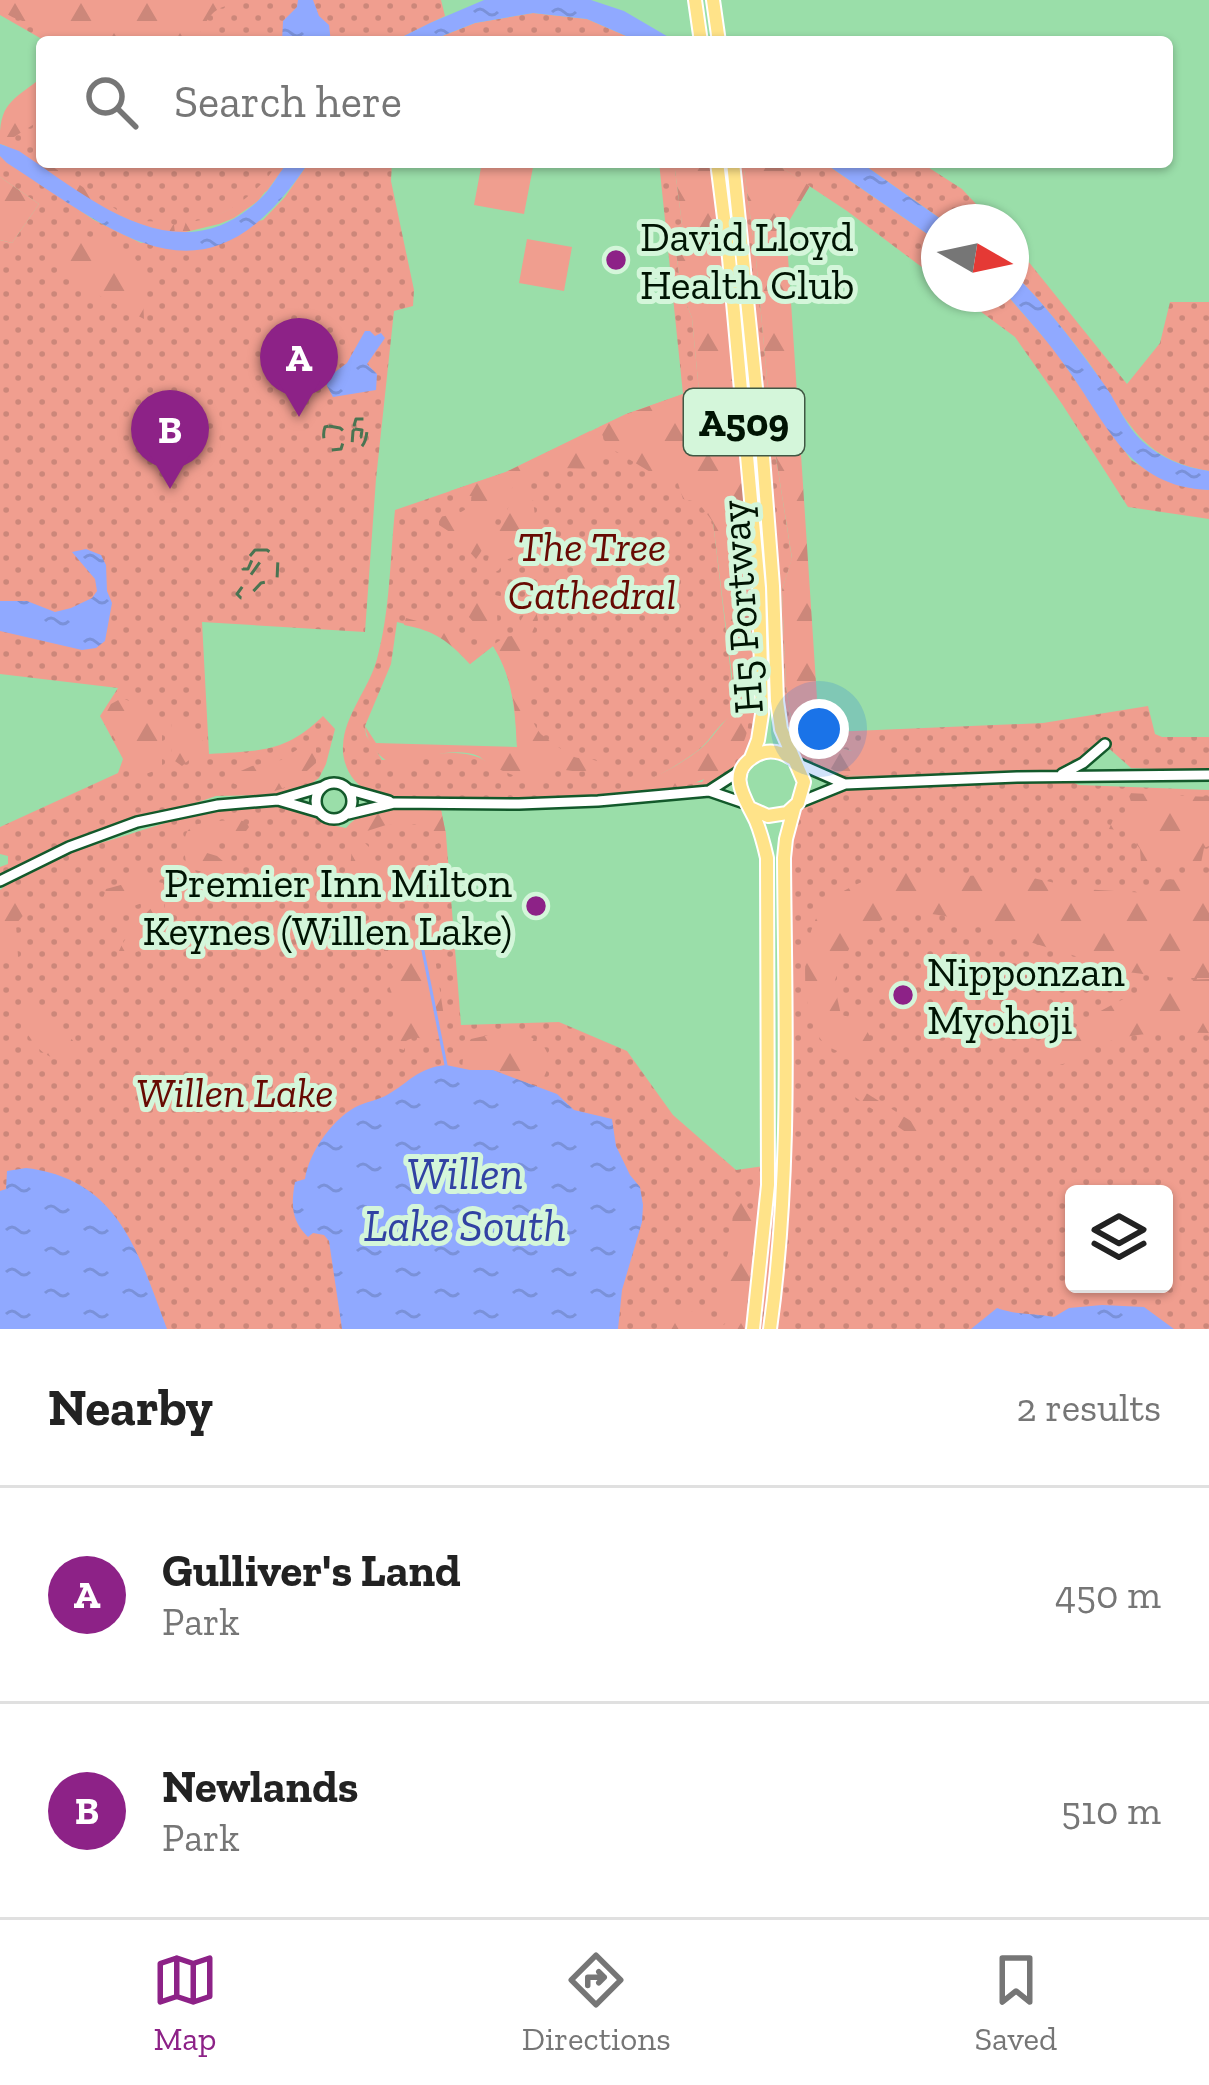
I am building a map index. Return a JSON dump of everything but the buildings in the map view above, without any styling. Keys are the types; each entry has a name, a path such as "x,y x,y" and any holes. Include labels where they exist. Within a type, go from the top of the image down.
{"main road":[{"path":"714,2 718,36"},
{"path":"695,3 700,36"},
{"name":"H5 Portway","path":"718,168 759,587 762,714 758,740 747,764"},
{"name":"H5 Portway","path":"734,168 763,457 779,716 795,761"},
{"path":"747,764 768,752 795,761"},
{"name":"A509","path":"770,1329 785,1163 785,838 805,782 795,761"},
{"name":"A509","path":"747,764 740,788 767,858 768,1185 753,1329"},
{"path":"748,806 758,814 777,816 797,805"}],"street":[{"path":"1058,776 1105,744"},
{"path":"795,761 845,784"},
{"path":"709,791 747,764"},
{"path":"797,805 845,784 1209,775"},
{"path":"1,882 69,847 155,817 278,800 335,782 394,802 519,804 709,791 748,806"},
{"path":"320,812 316,796 322,787"},
{"path":"348,814 353,802 350,790"},
{"path":"278,800 331,819 394,802"}],"green space":[{"path":"0,0 441,0 445,16 404,36 37,36 0,15"},
{"path":"0,0 248,0 217,10 199,36 53,36 2,11"},
{"path":"533,13 587,19 626,36 442,36 475,23"},
{"path":"36,82 36,123 14,137 0,137 3,115"},
{"path":"36,98 36,163 0,144 0,131"},
{"path":"0,142 36,158 36,165"},
{"path":"0,156 94,220 141,243 263,220 305,168 392,168 414,290 413,306 394,311 365,632 202,622 209,754 283,744 323,716 335,729 319,778 276,795 216,796 158,811 62,844 0,876 8,856 0,854 0,827 118,773 123,759 100,716 118,688 0,674 0,240 12,243 39,204 0,177"},
{"path":"40,168 54,168 117,210 143,221 168,222 175,233 105,209"},
{"path":"44,168 284,168 267,191 182,233 130,220"},
{"path":"274,168 283,168 258,201 234,218 182,233 186,222 214,216 261,184"},
{"path":"481,168 533,168 524,214 474,205"},
{"name":"Willen Lake","path":"660,168 675,168 683,232 676,251 681,290 692,318 702,423 691,448 713,522 734,700 748,699 756,690 753,729 746,752 731,772 697,789 440,805 461,1025 559,1022 627,1051 673,1115 736,1170 785,1163 784,858 795,807 843,785 797,763 781,729 734,168 744,168 772,432 792,559 782,590 786,686 792,725 807,753 842,775 880,776 852,751 814,742 804,715 817,698 818,723 830,732 1043,723 1148,706 1155,734 1209,737 1209,771 1131,768 1105,745 1069,764 1058,776 1079,785 1209,790 1209,1329 0,1329 0,890 67,854 213,811 285,807 346,828 375,810 433,805 382,795 355,781 343,755 344,735 381,641 395,510 506,472 626,414 683,394","holes":["397,622 429,630 470,664 493,646 509,682 517,747 487,762 451,753 382,760 365,726 391,664","749,712 702,782 636,786 696,752 731,716"]},
{"path":"675,168 718,168 729,258 761,683 748,699 735,700 713,522 698,502 683,499 677,480 657,476 607,446 599,427 683,394 691,446 702,423 692,318 681,290 676,251 683,232"},
{"path":"744,168 782,168 810,186 786,226 817,698 804,715 814,742 852,751 877,742 891,756 880,776 841,775 807,753 792,725 782,590 792,558 772,432"},
{"path":"782,168 832,168 921,230 921,266"},
{"path":"868,168 929,168 976,204 921,205"},
{"path":"0,177 39,204 12,243 0,240"},
{"path":"80,233 141,263 144,319 90,291 59,261 60,242"},
{"path":"527,239 572,247 564,291 519,283"},
{"path":"1029,262 1127,384 1160,343 1170,302 1209,302 1209,471 1163,456 1147,444 1029,290"},
{"path":"981,312 1022,312 1053,348 1131,460 1183,486 1209,490 1209,519 1128,507 1015,337"},
{"path":"590,431 601,448 601,466 543,470 516,484 476,559 439,525 439,517 461,512 471,502 472,496 450,491 506,472"},
{"path":"526,493 533,500 537,532 531,545 504,561 499,570 486,572 507,511 516,497"},
{"path":"485,589 509,598 510,609 497,614 498,633 488,637 493,645 512,636 526,611 536,611 526,677 529,709 542,735 572,756 599,762 590,769 558,769 533,780 461,752 428,756 402,768 373,747 365,726 376,743 517,747 512,694 493,646 470,664 441,638 404,625 406,618 443,623 474,649 486,635 467,615"},
{"path":"122,698 162,722 162,768 143,775 116,741 104,717 111,704"},
{"path":"735,712 749,712 747,733 728,764 677,788 637,792 635,785 704,746"},
{"path":"172,720 202,735 207,763 190,759 182,766 172,759"},
{"path":"309,742 316,748 316,763 288,786 258,792 233,783 234,774 281,760"},
{"path":"1128,793 1209,797 1209,846 1204,848 1200,868 1141,864 1140,849 1126,831 1109,829 1113,820 1135,813"},
{"path":"441,810 446,834 437,844 428,838 433,832 431,824 356,830 355,824 374,814"},
{"path":"236,819 249,827 241,838 212,841 205,847 231,868 229,873 223,877 187,868 185,840 192,827"},
{"path":"358,836 371,849 374,871 371,893 363,897 354,894 350,868 353,839"},
{"path":"144,871 147,880 163,883 167,948 148,947 122,958 118,953 125,939 153,906 148,901 119,911 100,908 106,889 128,883"},
{"path":"900,872 939,878 1010,873 1082,889 1147,893 1161,880 1209,878 1209,978 1127,972 945,916 906,910 858,934 842,961 834,983 841,1015 862,1024 873,1046 867,1056 838,1051 823,1042 810,1014 805,974 810,935 824,907 840,894 869,879"},
{"path":"24,895 32,905 16,924 18,957 6,961 0,955 0,911 12,898"},
{"path":"342,922 430,926 447,1036 428,1042 412,1038 404,1050 394,1047 400,1021 389,984 394,968 384,953 384,941 343,939 337,933"},
{"path":"1209,979 1209,1033 1122,1038 1068,1063 1048,1065 1042,1052 1120,1001 1163,985"},
{"path":"32,1008 45,1024 62,1026 79,1049 60,1059 44,1053 20,1020 24,1009"},
{"path":"518,1033 537,1041 547,1052 548,1067 539,1086 493,1070 462,1068 471,1039"},
{"path":"855,1086 930,1133 923,1144 852,1095"},
{"path":"734,1193 756,1216 744,1329 717,1329 725,1324 727,1313 720,1301 719,1281 731,1244"},
{"path":"687,1309 717,1329 660,1329 662,1310"}],"water":[{"path":"298,0 313,0 330,36 282,36 283,21"},
{"path":"484,0 591,0 624,11 667,36 626,36 587,19 533,13 475,23 442,36 404,36"},
{"path":"0,144 19,151 36,163 36,168 44,168 105,208 167,231 198,231 229,221 264,195 284,168 304,168 272,209 236,237 201,250 165,249 91,217 0,156"},
{"path":"832,168 868,168 921,205 921,230"},
{"path":"1029,290 1073,342 1136,435 1165,457 1209,471 1209,490 1181,486 1139,465 1108,430 1059,357 1021,312 1029,312"},
{"path":"365,331 385,338 367,364 377,374 376,390 333,397 327,378 347,363"},
{"path":"86,549 101,555 106,565 112,603 105,641 82,650 0,631 0,601 27,601 55,612 92,598 97,591 95,579 72,552"},
{"name":"Willen Lake South","path":"446,1065 493,1070 557,1094 574,1110 612,1119 616,1146 640,1187 643,1205 622,1290 618,1329 342,1329 329,1241 324,1235 308,1237 298,1225 295,1182 305,1179 317,1147 350,1110 387,1095 421,1072"},
{"path":"26,1168 58,1175 105,1204 135,1248 167,1329 0,1329 0,1191 6,1189 7,1171"},
{"path":"1144,1307 1174,1329 971,1329 997,1308 1054,1317 1069,1308"}],"waterway":[{"path":"421,941 446,1065"}],"railway":[{"path":"355,429 353,431 352,445 359,449 366,435 365,419 355,423 354,430 354,432 354,434 361,437 362,430 355,429"},
{"path":"329,426 346,433 341,449 331,450 325,443 324,430 329,426"},
{"path":"255,550 267,550 278,558 277,580 261,583 241,598 237,594 260,562 257,556 243,569 255,550"}],"place":[{"name":"David Lloyd Health Club","path":"616,260"},
{"name":"Gulliver's Land","path":"299,417"},
{"name":"Newlands","path":"170,489"},
{"name":"Premier Inn Milton Keynes (Willen Lake)","path":"536,906"},
{"name":"Nipponzan Myohoji","path":"903,995"}],"park label":[{"name":"The Tree Cathedral","path":"592,570"}]}
